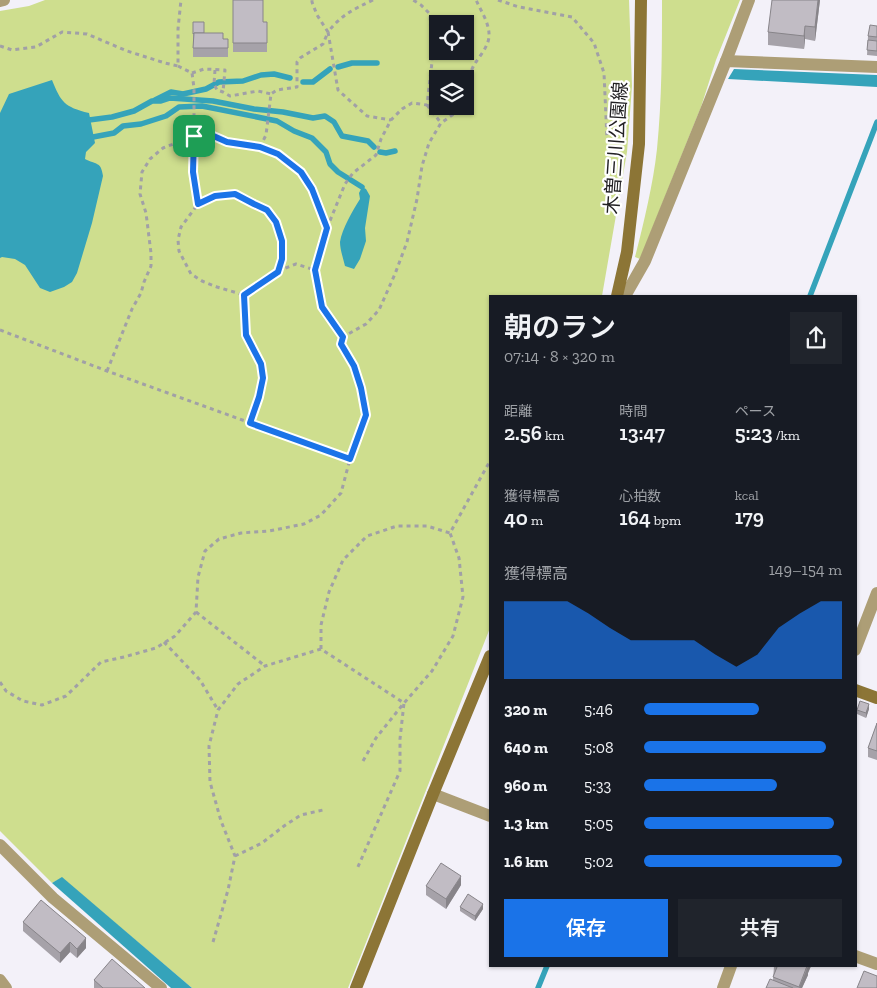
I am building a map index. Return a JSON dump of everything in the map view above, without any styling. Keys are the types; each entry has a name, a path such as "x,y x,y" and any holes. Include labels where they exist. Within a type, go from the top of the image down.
{"street":[{"path":"0,1 4,0"},
{"name":"木曽三川公園線","path":"617,295 627,252 639,144 641,0"},
{"path":"626,295 645,261 749,0"},
{"path":"726,61 877,68"},
{"path":"857,645 877,593"},
{"path":"356,988 489,658"},
{"path":"857,691 877,698"},
{"path":"433,794 489,816"},
{"path":"0,845 53,898 161,988"},
{"path":"857,957 877,964"},
{"path":"723,988 731,967"},
{"path":"0,980 6,988"}],"path":[{"path":"178,66 178,30 181,0"},
{"path":"312,0 328,32 338,90 367,116 391,120"},
{"path":"260,147 266,135 271,94 277,90 296,87 297,62 300,58 323,44 328,32 348,12 374,0"},
{"path":"413,0 422,5 430,14 432,62 427,105 441,123"},
{"path":"472,70 489,38 487,24 476,0"},
{"path":"498,0 519,7 572,17 594,43 604,73 607,139"},
{"path":"0,46 12,50 36,47 62,32 87,34 127,51 165,64 178,66 192,73 204,69 225,70 222,92"},
{"path":"215,70 214,84 217,90 230,96 258,91 271,94"},
{"path":"192,73 194,88 193,172 198,204"},
{"path":"343,337 322,307 315,270 327,228 345,184 353,173 376,155 381,139 391,120 402,108 412,103 427,105"},
{"path":"0,682 6,691 23,701 42,705 66,696 101,662 156,648 175,636 196,612 198,577 204,552 219,539 241,533 269,531 304,524 320,515 341,493 350,459 366,415 361,388 354,366 341,344 343,337 366,324 380,310 407,242 422,166 429,142 441,123 452,115"},
{"path":"107,371 132,309 141,293 150,266 151,253 146,213 140,194 142,172 150,159 163,148 194,136 209,134 227,142 260,147 278,154 301,172 312,189 327,228"},
{"path":"244,295 202,281 191,274 184,262 179,251 178,240 181,227 198,204 215,196 235,194 267,210 276,222 282,241 282,259 278,272"},
{"path":"244,295 278,272 296,264 315,270"},
{"path":"244,295 246,335 261,364 263,378 250,423"},
{"path":"0,330 350,459"},
{"path":"363,761 376,738 432,671 453,636 463,597 459,558 450,533 489,463"},
{"path":"321,649 320,625 329,592 343,560 367,536 397,526 427,526 450,533"},
{"path":"196,612 265,666"},
{"path":"164,642 200,680 218,710"},
{"path":"213,942 228,890 235,856 221,821 210,782 209,746 218,710 238,684 265,666 321,649 404,703"},
{"path":"358,869 400,771 400,739 404,703"},
{"path":"235,856 262,843 301,815 323,810"}],"green space":[{"path":"45,0 629,0 632,86 627,152 602,295 489,295 489,631 348,988 192,988 62,878 52,883 0,831 0,11 29,6"},
{"path":"662,0 740,0 716,60 701,107 640,259 635,257 651,190 659,130"}],"water":[{"path":"734,69 877,75 877,87 728,79"},
{"path":"52,80 64,102 69,106 89,113 95,143 86,152 85,159 97,164 101,168 103,176 92,223 77,273 72,282 50,292 40,288 25,265 15,259 0,258 0,113 9,94"},
{"path":"362,187 366,189 370,196 365,228 366,241 360,259 354,269 345,266 340,242 345,226 360,199 359,193"},
{"path":"62,877 192,988 171,988 52,883"}],"building":[{"path":"233,0 263,0 263,22 267,22 267,43 233,43"},
{"path":"772,0 818,0 815,27 805,26 804,36 768,32"},
{"path":"193,22 204,22 204,33 193,34"},
{"path":"870,25 877,26 877,37 868,36"},
{"path":"194,33 223,33 223,39 228,39 228,48 193,48"},
{"path":"868,40 877,41 877,51 867,50"},
{"path":"860,701 869,704 866,713 857,710"},
{"path":"877,723 877,751 868,748"},
{"path":"441,863 461,876 446,899 426,886"},
{"path":"468,894 483,904 475,916 460,907"},
{"path":"41,900 86,938 77,949 70,942 60,953 23,922"},
{"path":"112,959 145,988 103,988 94,980"},
{"path":"777,967 807,967 799,987 773,977"},
{"path":"864,971 877,976 877,988 857,988"},
{"path":"770,979 793,988 766,988"}],"waterway":[{"path":"338,67 352,63 377,63"},
{"path":"303,82 313,82 330,69"},
{"path":"155,100 171,92 183,94 206,89 219,82 243,81 261,75 274,74 290,78"},
{"path":"89,120 112,117 134,111 152,101 170,98 213,101 313,118 325,116 334,122 342,136 368,141 374,147"},
{"path":"93,137 114,133 123,126 141,124 166,116 179,107 202,106 277,121 294,131 312,138 326,152 330,164 338,172 362,187"},
{"path":"810,295 877,122"},
{"path":"380,152 395,151"},
{"path":"538,988 547,967"}],"route":[{"path":"209,134 227,142 260,147 278,154 301,172 312,189 327,228 315,270 322,307 343,337 341,344 354,366 361,388 366,415 350,459 250,423 263,378 261,364 246,335 244,295 278,272 282,259 282,241 276,222 267,210 235,194 215,196 198,204 193,172 194,136 209,134"}]}
